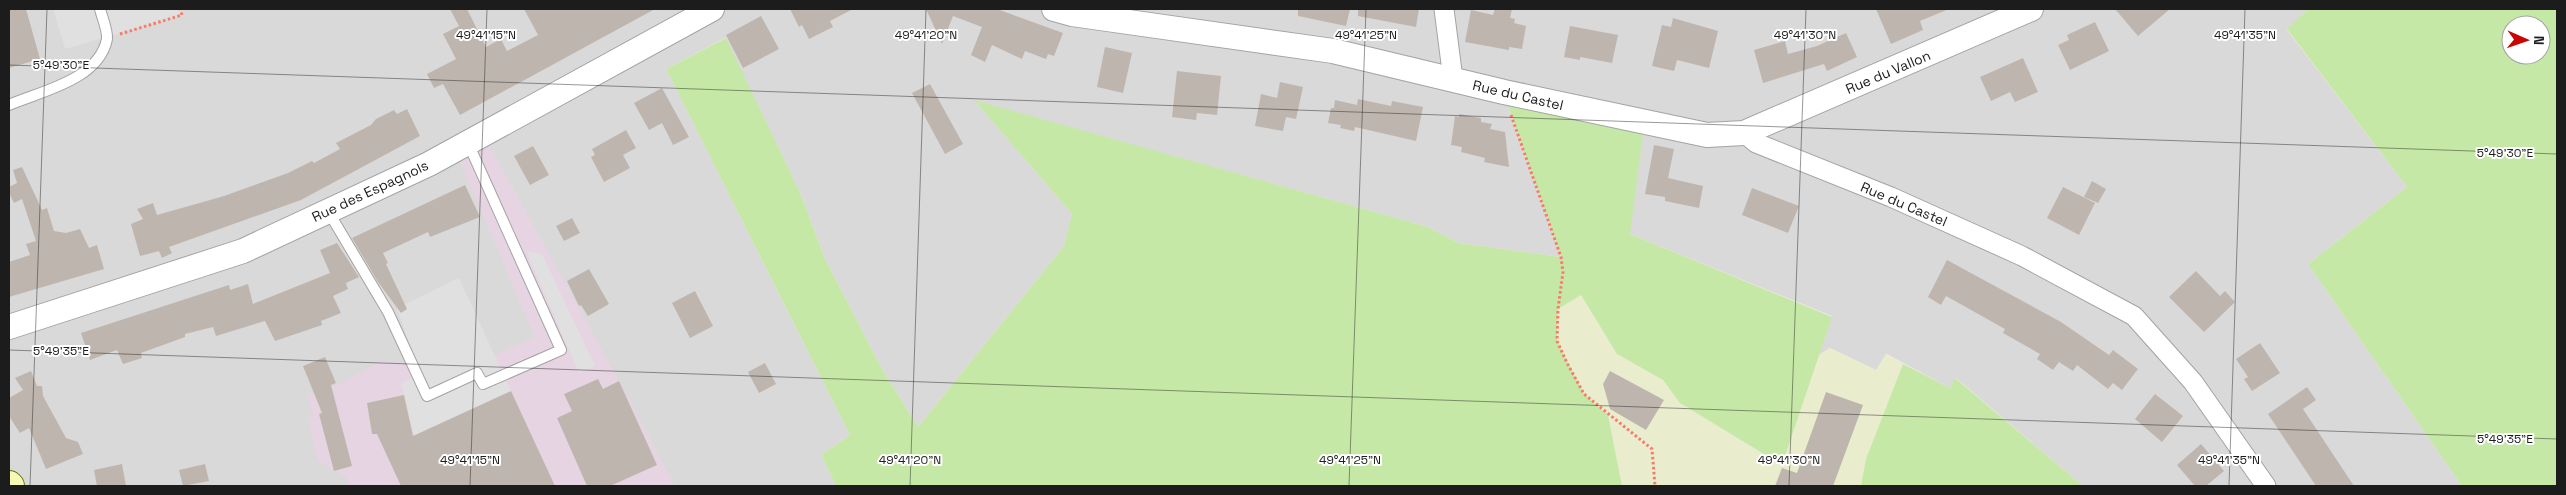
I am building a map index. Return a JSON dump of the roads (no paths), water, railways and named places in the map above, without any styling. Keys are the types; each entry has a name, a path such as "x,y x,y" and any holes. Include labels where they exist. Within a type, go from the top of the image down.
{"street":[{"name":"Rue des Espagnols","path":"9,327 243,251 468,143 712,9"},
{"name":"Rue du Castel","path":"1054,9 1072,14 1333,51 1504,92 1707,135 1744,133 1756,143 1891,197 2022,256 2134,316 2193,382 2266,486"},
{"name":"Rue du Castel","path":"1444,9 1453,80"},
{"name":"Rue du Vallon","path":"1744,133 2031,9"}],"lane":[{"path":"9,105 78,77 97,60 107,38 100,9"},
{"path":"328,211 388,312 427,396 477,373 483,384 562,350 468,143"}]}
